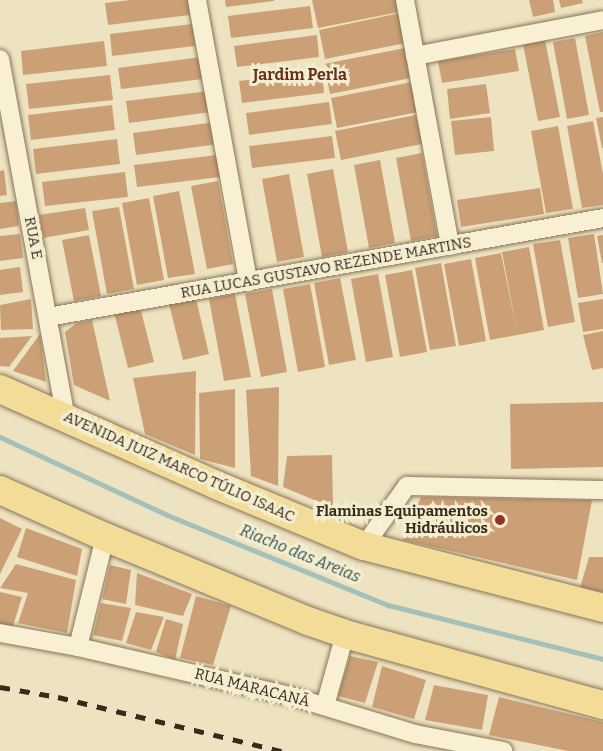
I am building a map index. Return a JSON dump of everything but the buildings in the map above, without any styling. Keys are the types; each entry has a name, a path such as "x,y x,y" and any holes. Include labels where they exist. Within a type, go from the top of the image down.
{"main road":[{"name":"AVENIDA JUIZ MARCO TÚLIO ISAAC","path":"0,389 214,484 364,546 603,608"},
{"path":"0,490 105,537 345,634 603,705"}],"street":[{"path":"197,0 248,282"},
{"path":"405,0 450,246"},
{"path":"415,56 603,20"},
{"name":"RUA E","path":"0,59 66,417"},
{"name":"RUA LUCAS GUSTAVO REZENDE MARTINS","path":"48,317 603,219"},
{"path":"364,546 407,486 603,490"},
{"path":"78,647 105,537"},
{"name":"RUA MARACANÃ","path":"0,633 78,647 325,706 415,734 503,751"},
{"path":"325,706 345,634"}],"waterway":[{"name":"Riacho das Areias","path":"0,437 167,515 388,605 603,659"}],"railway":[{"path":"0,687 58,697 282,751"}],"place":[{"name":"Flaminas Equipamentos Hidráulicos","path":"500,520"}],"district":[{"name":"Jardim Perla","path":"300,75"}]}
